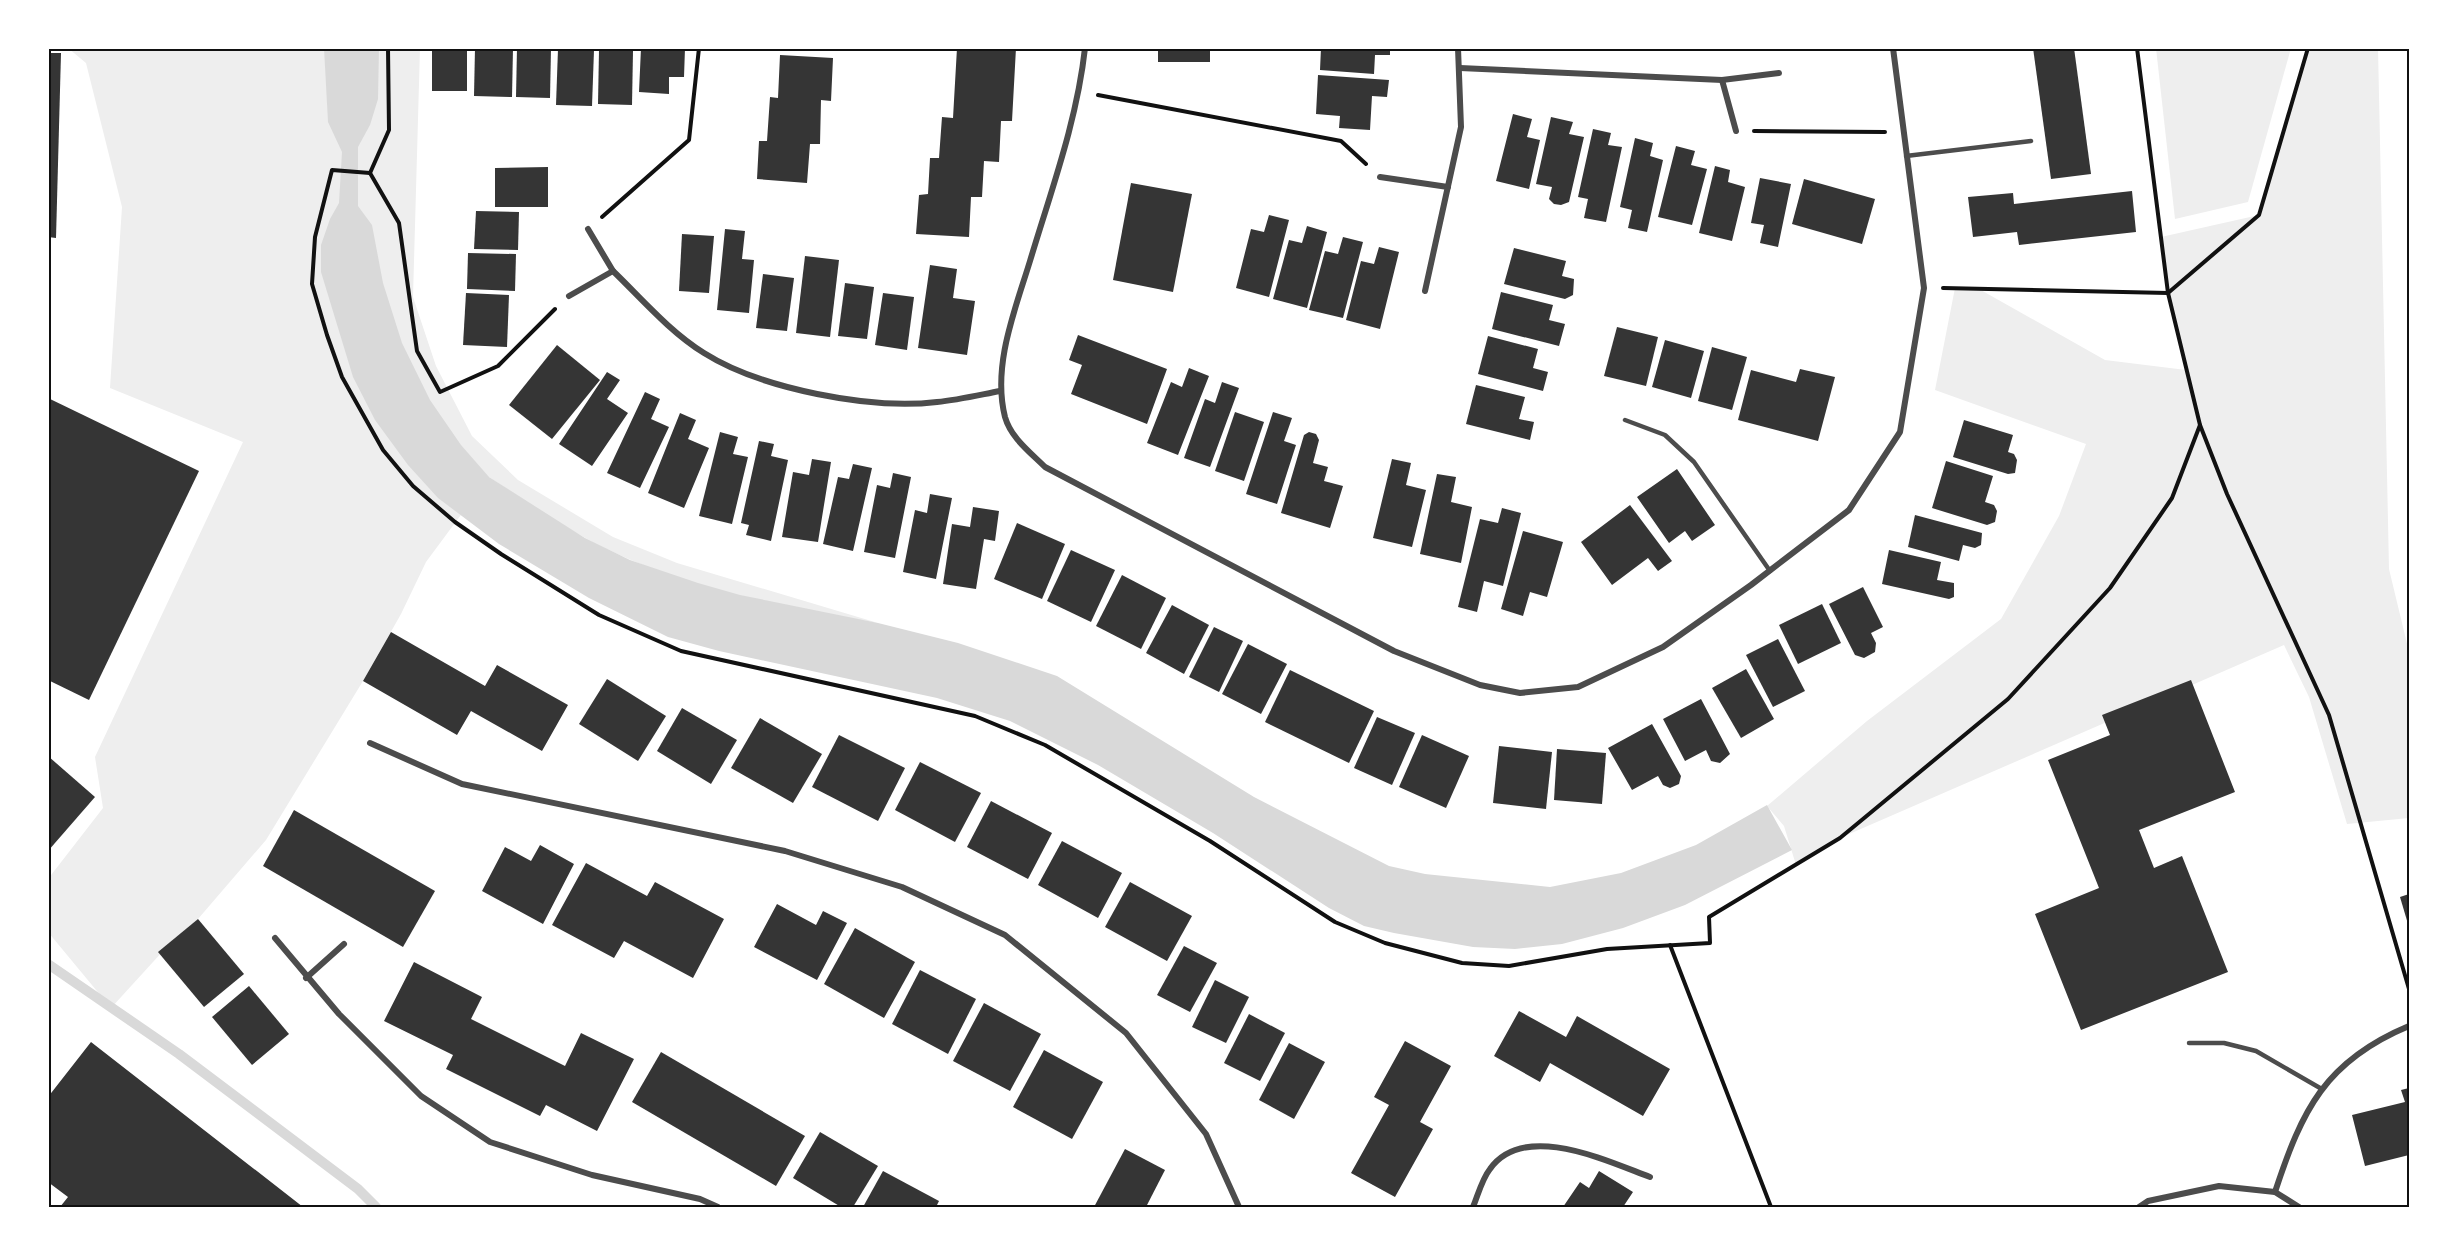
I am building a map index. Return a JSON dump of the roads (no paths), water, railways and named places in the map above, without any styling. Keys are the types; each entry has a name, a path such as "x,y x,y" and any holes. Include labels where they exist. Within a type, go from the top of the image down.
{"street":[{"path":"1085,48 1080,92 1006,343 1000,391 1006,420 1015,438 1045,466 1394,651 1480,685 1520,693 1578,687 1663,647 1770,571 1849,510 1900,432 1924,288 1893,48"},
{"path":"1425,291 1461,126 1458,48"},
{"path":"1460,68 1722,80 1779,73"},
{"path":"1722,80 1736,131"},
{"path":"1380,177 1448,187"},
{"path":"588,229 614,271 670,327 704,353 752,377 844,398 900,404 937,402 1000,391"},
{"path":"568,296 614,271"},
{"path":"370,743 462,784 785,851 902,887 1005,935 1126,1033 1206,1134 1239,1207"},
{"path":"275,938 306,978 421,1096 490,1142 592,1175 700,1199 718,1207"},
{"path":"306,978 344,944"},
{"path":"2275,1192 2294,1136 2320,1088 2368,1045 2409,1026"},
{"path":"1473,1207 1490,1168 1512,1149 1548,1145 1597,1157 1650,1177"},
{"path":"2139,1207 2148,1201 2219,1186 2275,1192 2299,1207"}],"lane":[{"path":"1906,156 2031,141"},
{"path":"1625,420 1665,435 1694,462 1770,571"},
{"path":"2189,1043 2224,1043 2256,1051 2320,1088"}],"waterway":[{"path":"48,964 179,1054 358,1189 376,1207"}]}
